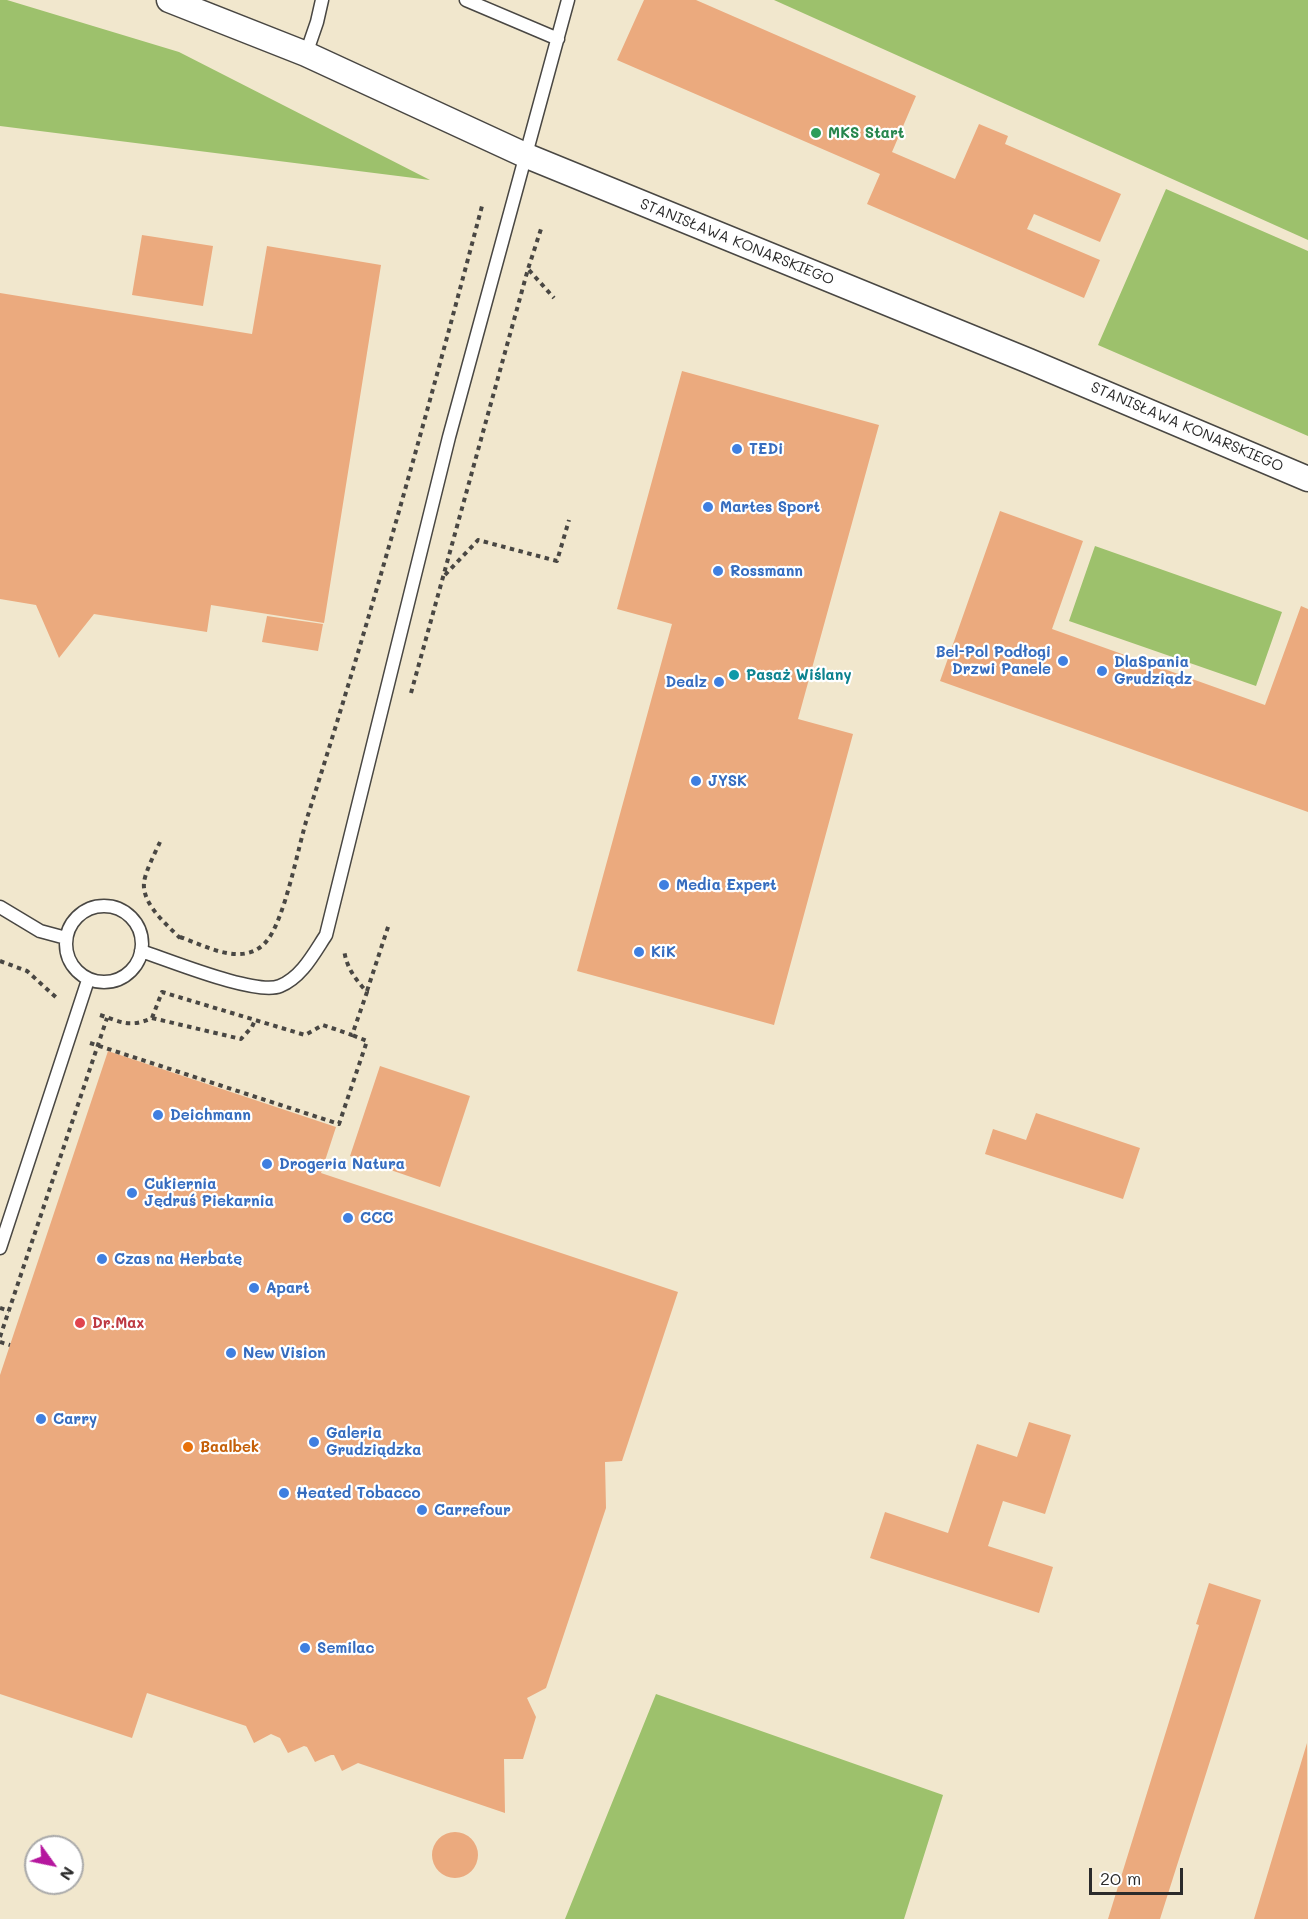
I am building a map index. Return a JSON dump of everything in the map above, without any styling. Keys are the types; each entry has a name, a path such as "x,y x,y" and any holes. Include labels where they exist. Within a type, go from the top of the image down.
{"street":[{"name":"STANISŁAWA KONARSKIEGO","path":"169,0 306,54 527,156 1039,365 1308,479"}],"lane":[{"path":"306,54 322,0"},
{"path":"466,0 558,39"},
{"path":"141,951 245,985 265,988 280,986 304,969 326,934 449,437 568,0"},
{"path":"101,906 113,907 124,911 138,928 142,939 141,951 138,962 131,972 122,978 99,983 88,980 70,963 65,951 66,938 70,926 88,909 101,906"},
{"path":"0,907 40,931 66,938"},
{"path":"0,1248 88,980"}],"path":[{"path":"160,843 144,884 149,903 169,928 180,937 233,955 250,952 264,944 278,922 300,840 385,567 482,206"},
{"path":"528,269 554,298"},
{"path":"444,577 478,540 557,561 569,520"},
{"path":"367,992 389,924"},
{"path":"162,992 180,937"},
{"path":"0,1337 107,1018"},
{"path":"152,1018 233,1039 241,1039 252,1028 255,1020"},
{"path":"98,1046 339,1124 367,1041 352,1035"},
{"path":"0,1308 9,1311"},
{"path":"0,1342 10,1344"}],"green space":[{"path":"0,0 7,0 179,52 430,180 0,126"},
{"path":"774,0 1308,0 1308,240"},
{"path":"1166,189 1308,251 1308,436 1098,345"},
{"path":"1095,546 1282,612 1256,686 1069,621"},
{"path":"656,1694 943,1795 904,1919 565,1919"}],"building":[{"path":"644,0 696,0 916,96 892,152 955,179 979,124 1008,136 1005,144 1121,194 1100,242 1034,214 1027,229 1100,260 1084,298 867,204 880,174 617,60"},
{"path":"142,235 213,246 203,306 132,295"},
{"path":"267,246 381,265 324,623 211,605 207,632 94,614 59,658 36,605 0,599 0,293 252,334"},
{"name":"Pasaż Wiślany","path":"682,371 879,425 798,719 853,734 774,1025 577,971 672,624 617,609"},
{"path":"1000,511 1083,541 1052,629 1265,705 1301,606 1308,609 1308,812 940,681"},
{"path":"267,616 323,624 318,651 262,642"},
{"name":"Galeria Grudziądzka","path":"108,1051 336,1127 321,1173 678,1292 622,1461 605,1462 606,1508 546,1688 527,1698 536,1717 523,1759 504,1759 505,1813 358,1763 342,1771 334,1755 315,1762 307,1747 304,1746 288,1753 280,1738 271,1734 254,1743 246,1726 147,1693 132,1738 0,1694 0,1375"},
{"path":"380,1066 470,1096 440,1187 350,1156"},
{"path":"1036,1113 1140,1148 1123,1199 985,1154 993,1129 1026,1140"},
{"path":"1029,1422 1071,1435 1045,1514 1003,1501 988,1546 1053,1567 1039,1613 870,1558 885,1512 948,1533 977,1444 1017,1457"},
{"path":"1209,1583 1261,1600 1160,1919 1108,1919 1199,1625 1196,1624"},
{"path":"1307,1743 1308,1919 1254,1919"},
{"path":"455,1832 471,1839 478,1855 471,1871 455,1878 439,1871 432,1855 439,1839"}],"place":[{"name":"MKS Start","path":"816,133"},
{"name":"TEDi","path":"737,449"},
{"name":"Martes Sport","path":"708,507"},
{"name":"Rossmann","path":"718,571"},
{"name":"Bel-Pol Podłogi Drzwi Panele","path":"1063,661"},
{"name":"DlaSpania Grudziądz","path":"1102,671"},
{"name":"Pasaż Wiślany","path":"734,675"},
{"name":"Dealz","path":"719,682"},
{"name":"JYSK","path":"696,781"},
{"name":"Media Expert","path":"664,885"},
{"name":"KiK","path":"639,952"},
{"name":"Deichmann","path":"158,1115"},
{"name":"Drogeria Natura","path":"267,1164"},
{"name":"Cukiernia Jędruś Piekarnia","path":"132,1193"},
{"name":"CCC","path":"348,1218"},
{"name":"Czas na Herbatę","path":"102,1259"},
{"name":"Apart","path":"254,1288"},
{"name":"Dr.Max","path":"80,1323"},
{"name":"New Vision","path":"231,1353"},
{"name":"Carry","path":"41,1419"},
{"name":"Galeria Grudziądzka","path":"314,1442"},
{"name":"Baalbek","path":"188,1447"},
{"name":"Heated Tobacco","path":"284,1493"},
{"name":"Carrefour","path":"422,1510"},
{"name":"Semilac","path":"305,1648"}]}
